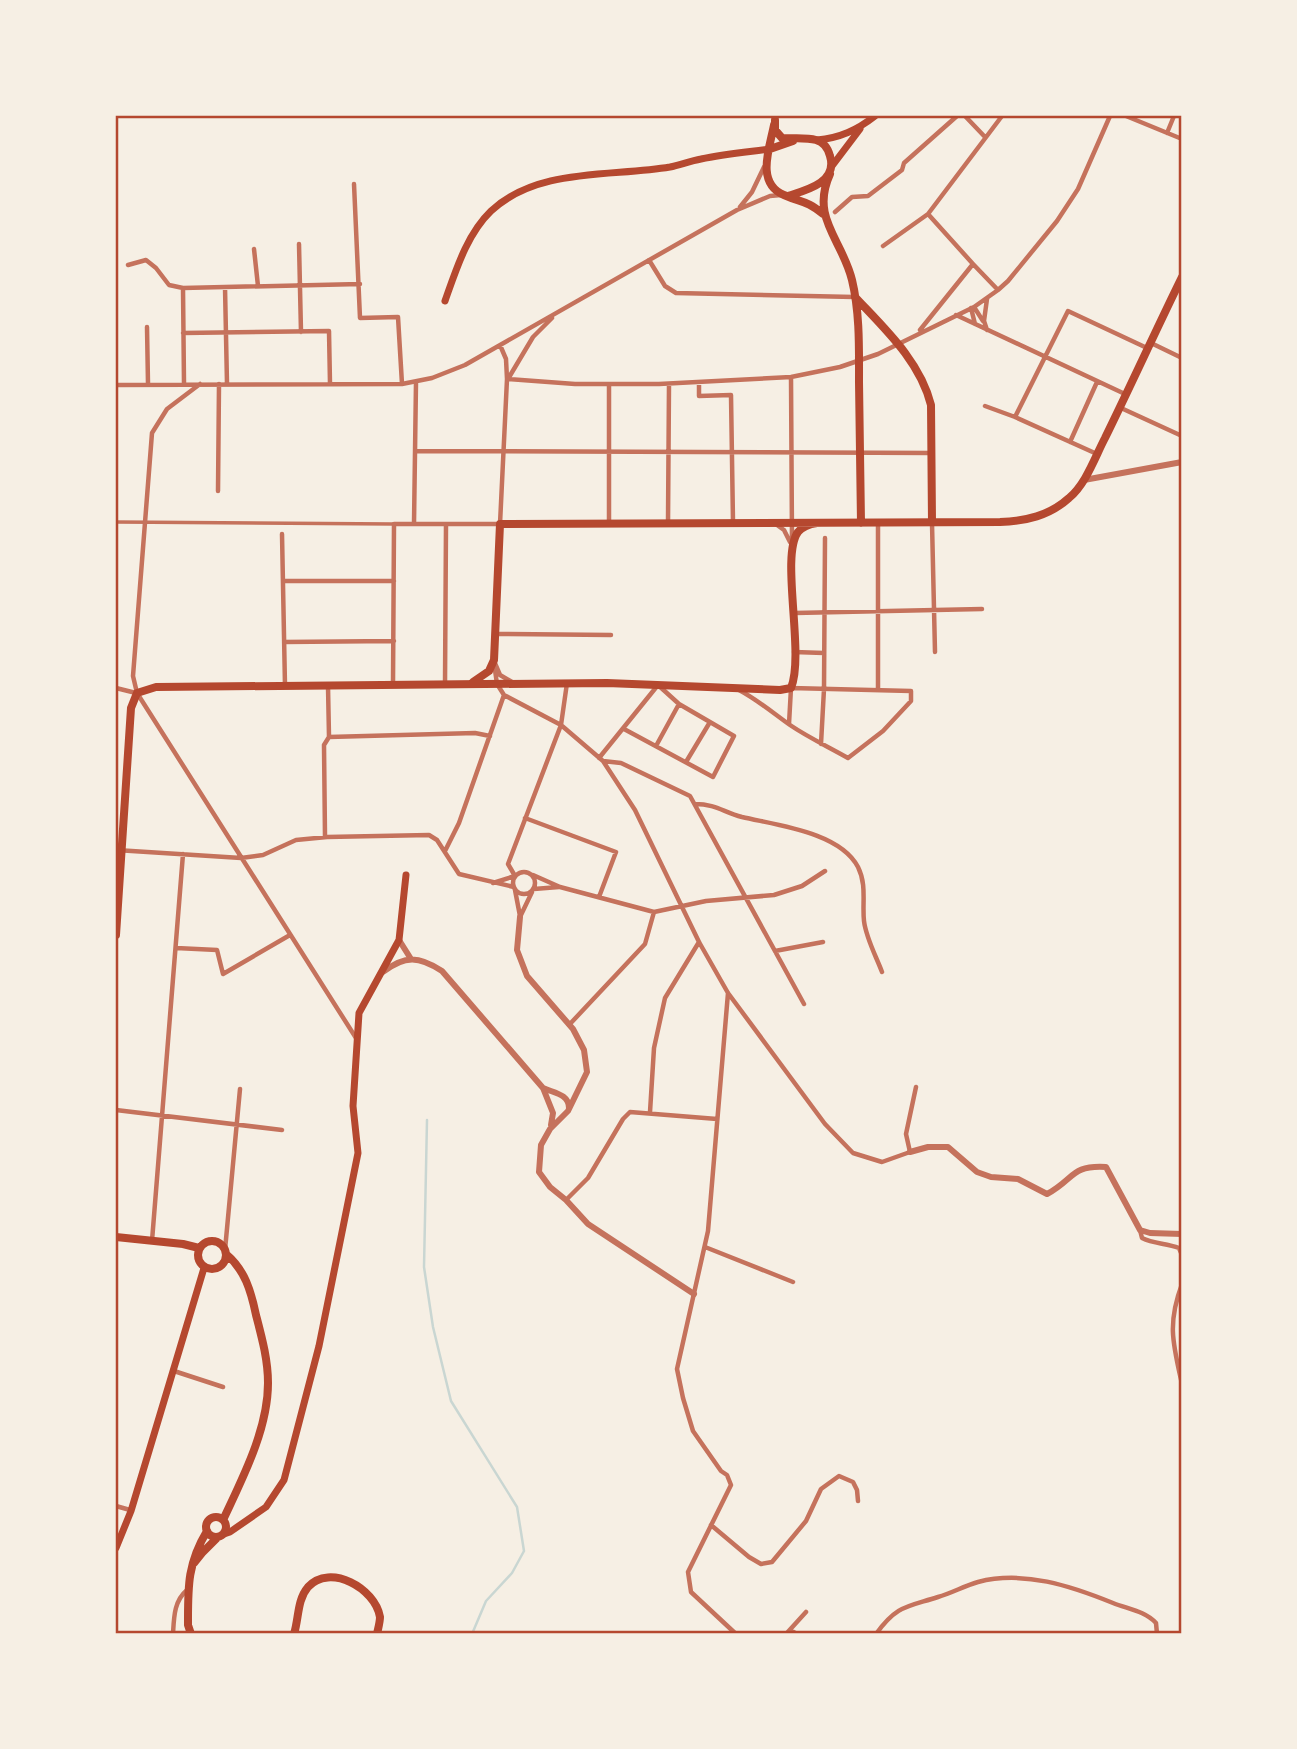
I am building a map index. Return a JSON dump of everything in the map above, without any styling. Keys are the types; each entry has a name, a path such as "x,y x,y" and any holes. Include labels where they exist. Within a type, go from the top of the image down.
{"main road":[{"path":"775,118 778,135 782,138 816,140 833,139 863,125 875,116"},
{"path":"775,118 766,162 768,177 776,190 785,196 809,203 823,214"},
{"path":"785,196 809,189 831,170 863,125"},
{"path":"445,301 464,250 479,225 492,210 515,195 572,177 671,167 700,159 769,149 799,139"},
{"path":"816,140 823,143 828,150 831,170 822,193 823,214 842,252 855,297 859,362 860,523"},
{"path":"467,684 484,676 495,663 500,524 1000,523 1030,520 1052,510 1071,497 1083,480 1181,277"},
{"path":"855,297 899,343 928,394 931,405 932,522"},
{"path":"116,935 118,850 131,708 137,693 156,687 566,683 780,691 791,688 794,680 792,550 799,531 817,523"},
{"path":"191,1633 188,1625 191,1569 193,1556 207,1531 208,1522 222,1527 243,1524 266,1507 284,1480 319,1346 358,1153 353,1106 359,1013 370,988 383,972 399,940 406,875"},
{"path":"116,1237 199,1248 211,1241 220,1244 237,1264 250,1289 266,1357 268,1387 250,1464 222,1527 191,1569"},
{"path":"199,1248 198,1261 204,1268 217,1269 224,1263 225,1252"},
{"path":"116,1548 131,1511 204,1268"},
{"path":"207,1531 212,1536 222,1527"},
{"path":"294,1633 300,1601 309,1587 321,1578 337,1576 353,1584 370,1598 380,1617 377,1633"}],"street":[{"path":"835,212 852,197 868,196 902,170 904,163 957,116"},
{"path":"965,116 985,136"},
{"path":"883,246 928,214 1002,116"},
{"path":"507,379 608,384 699,383 791,377 859,362 972,307 998,290 1057,221 1078,189 1110,116"},
{"path":"1126,116 1181,139"},
{"path":"1167,133 1174,116"},
{"path":"737,210 752,192 766,162"},
{"path":"355,184 360,318 398,317 401,384"},
{"path":"116,385 401,384 449,373 737,210 770,196 785,196"},
{"path":"928,214 998,290"},
{"path":"299,244 301,332"},
{"path":"254,249 258,286"},
{"path":"128,265 146,260 169,285 183,288 360,284"},
{"path":"649,260 665,286 676,293 855,297"},
{"path":"917,334 973,264"},
{"path":"225,287 228,384"},
{"path":"183,288 184,384"},
{"path":"984,321 987,299"},
{"path":"972,307 984,321 987,330"},
{"path":"972,307 976,325"},
{"path":"507,379 533,337 560,310"},
{"path":"1015,417 1068,312 1181,358"},
{"path":"956,315 1126,395"},
{"path":"147,327 148,384"},
{"path":"183,333 329,331 330,384"},
{"path":"116,522 500,524 507,379 506,359 500,345"},
{"path":"791,377 792,550"},
{"path":"414,524 416,382"},
{"path":"1070,442 1097,382"},
{"path":"699,383 699,396 731,395 733,523"},
{"path":"200,384 167,409 152,433 134,676 137,693 356,1038"},
{"path":"218,491 219,384"},
{"path":"608,384 609,524"},
{"path":"668,384 668,524"},
{"path":"985,406 1097,454"},
{"path":"1120,407 1181,436"},
{"path":"415,451 931,453"},
{"path":"1083,480 1181,461"},
{"path":"932,522 935,652"},
{"path":"282,523 285,686"},
{"path":"769,523 785,530 792,550"},
{"path":"878,523 878,690"},
{"path":"393,685 394,524"},
{"path":"444,684 446,524"},
{"path":"821,745 825,538"},
{"path":"283,581 394,581"},
{"path":"794,613 982,609"},
{"path":"495,634 611,635"},
{"path":"284,642 394,641"},
{"path":"794,653 824,653"},
{"path":"495,663 504,678 517,684"},
{"path":"495,663 497,684 504,695 561,725 601,760 635,810 699,942 728,993 825,1124 853,1153 882,1162 928,1147 948,1147 976,1172 991,1177 1018,1179 1047,1194 1062,1186 1070,1176 1086,1166 1106,1167 1142,1238 1151,1243 1170,1244 1179,1248 1181,1255"},
{"path":"566,683 561,725 508,864 515,876 514,889 520,917 517,950 527,976 569,1025 584,1050 587,1072 569,1108 550,1129 541,1144 539,1172 550,1187 588,1224 694,1294"},
{"path":"325,837 324,745 329,737 328,685"},
{"path":"601,760 624,729 657,685 679,704 734,736 713,777 624,729"},
{"path":"116,688 137,693"},
{"path":"739,689 763,703 789,724 821,745 848,758 883,731 911,701 911,691 791,688 789,724"},
{"path":"444,852 458,823 504,695"},
{"path":"656,746 679,704"},
{"path":"686,762 710,722"},
{"path":"329,737 475,733 489,736"},
{"path":"601,760 621,763 690,796 804,1004"},
{"path":"694,804 711,804 737,816 810,833 846,852 858,867 864,887 864,922 882,972"},
{"path":"525,818 616,852 599,897"},
{"path":"118,850 241,858 263,855 296,840 429,835 437,840 459,874 514,889 523,895 533,890 560,887"},
{"path":"152,1241 183,855"},
{"path":"492,884 524,872 560,887 654,912 706,901 774,895 802,886 825,871"},
{"path":"520,917 533,890 536,880 533,875"},
{"path":"569,1025 645,944 654,912"},
{"path":"176,948 217,950 223,974 290,934"},
{"path":"399,940 411,959"},
{"path":"650,1112 654,1048 665,998 699,942"},
{"path":"775,951 823,942"},
{"path":"383,972 393,964 411,959 426,961 442,971 543,1088 551,1109 562,1114"},
{"path":"728,993 708,1231 677,1370 682,1398 694,1431 721,1471 727,1475 731,1485 688,1572 691,1592 736,1633"},
{"path":"911,1152 906,1134 916,1087"},
{"path":"543,1088 569,1101 569,1108"},
{"path":"550,1129 552,1098 581,1088"},
{"path":"225,1252 240,1089"},
{"path":"116,1110 282,1130"},
{"path":"566,1200 588,1178 623,1119 631,1112 718,1119"},
{"path":"1140,1230 1181,1234"},
{"path":"705,1247 793,1282"},
{"path":"1181,1284 1171,1320 1181,1384"},
{"path":"173,1371 223,1387"},
{"path":"711,1525 761,1564 772,1562 806,1521 821,1489 828,1483 839,1476 853,1482 858,1501"},
{"path":"116,1506 131,1511"},
{"path":"876,1633 888,1617 920,1601 980,1582 1016,1578 1063,1584 1142,1613 1156,1623 1157,1633"},
{"path":"173,1633 174,1610 180,1596 189,1588"},
{"path":"788,1632 806,1612"},
{"path":"788,1632 797,1633"}],"waterway":[{"path":"427,1120 424,1267 433,1327 451,1401 517,1507 524,1551 512,1573 486,1601 472,1634"}]}
